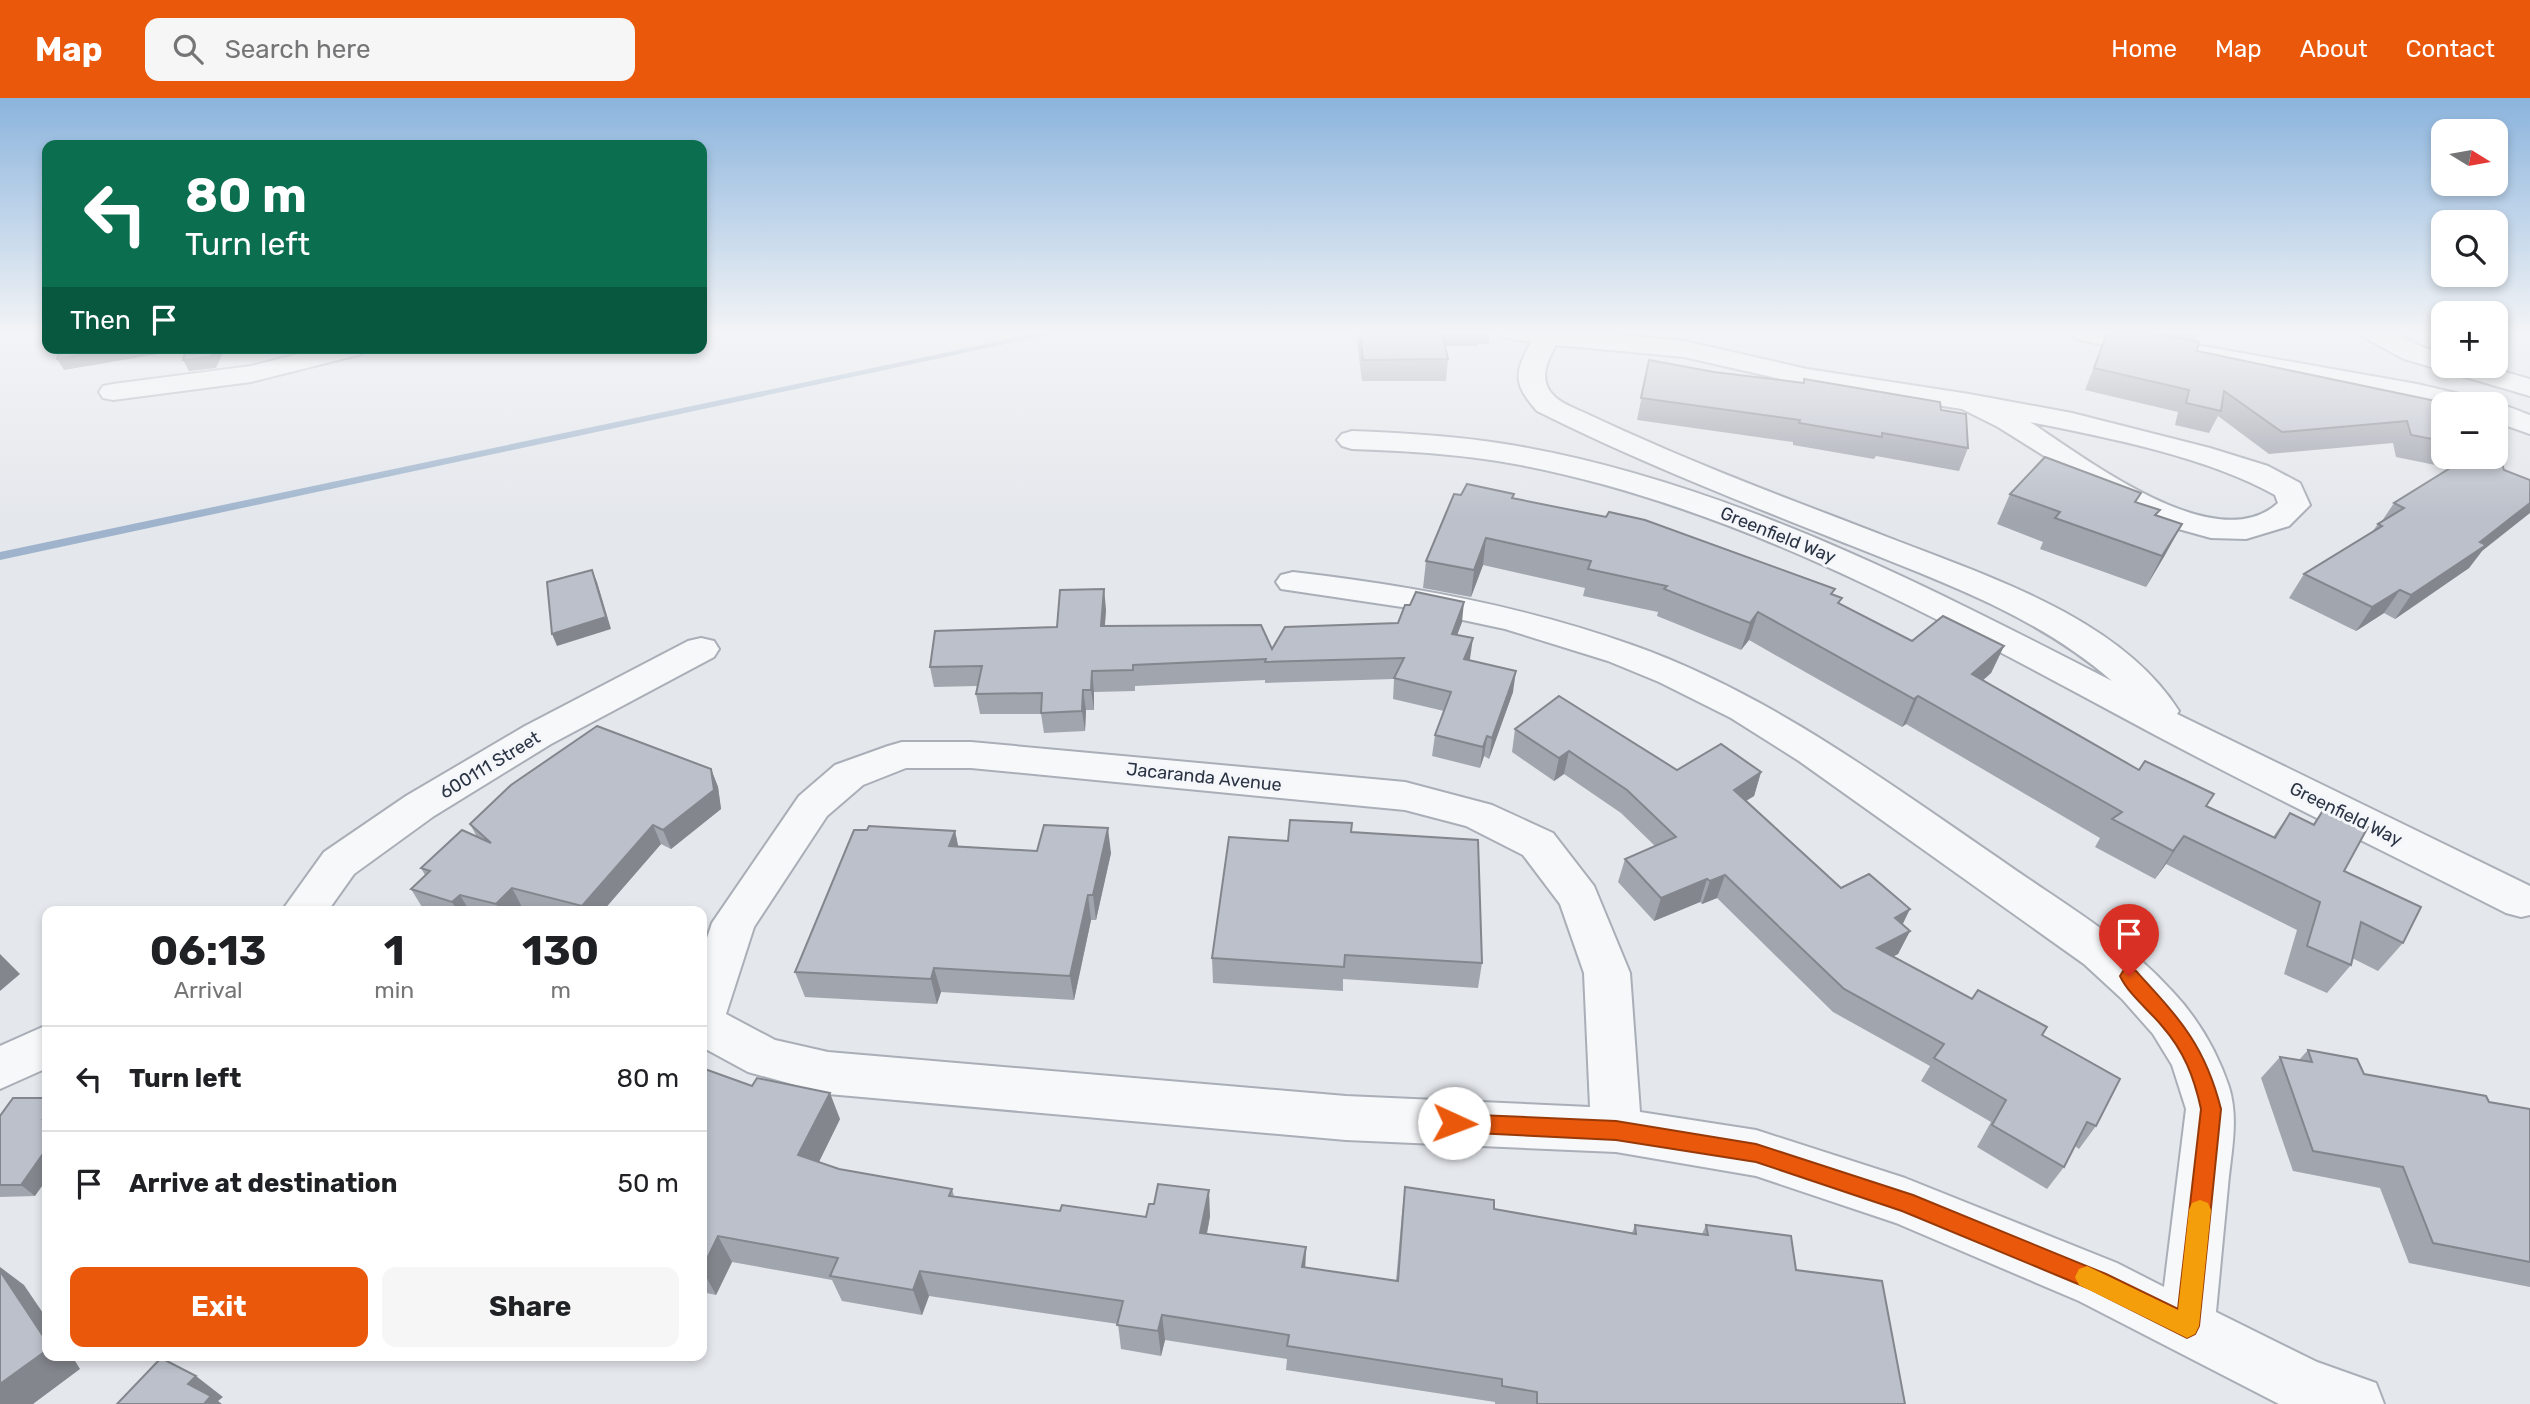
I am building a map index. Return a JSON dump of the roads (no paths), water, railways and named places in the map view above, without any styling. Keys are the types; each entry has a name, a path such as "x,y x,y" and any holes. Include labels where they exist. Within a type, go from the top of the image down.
{"street":[{"name":"Greenfield Way","path":"1537,394 1547,405 1679,466 1946,572 2021,606 2080,638 2118,664 2146,691 2172,727"},
{"path":"1917,394 1969,402 2072,422 2200,454 2257,472 2289,489 2294,505 2278,519 2248,529 2221,530 2179,522 2149,508 2006,420 1969,402"},
{"path":"2508,417 2530,425"},
{"name":"Greenfield Way","path":"1352,440 1469,448 1535,459 1713,508 1787,536 1967,620 2172,727 2521,901"},
{"path":"1293,582 1407,596 1568,636 1663,670 1720,697 1808,747 2100,952 2129,976 2172,1023 2192,1052 2203,1076 2211,1109 2187,1326"},
{"name":"600111 Street","path":"307,906 339,863 420,806 538,735 701,649"},
{"name":"Jacaranda Avenue","path":"707,1003 734,923 813,806 849,775 902,755 971,755 1405,796 1478,815 1538,844 1579,898 1607,973 1616,1130"},
{"path":"707,1027 765,1058 828,1073 1346,1118 1616,1130 1756,1153 1905,1202 2098,1282 2306,1387 2355,1404"},
{"path":"0,1069 42,1048"}],"waterway":[{"path":"0,556 764,394"}]}
